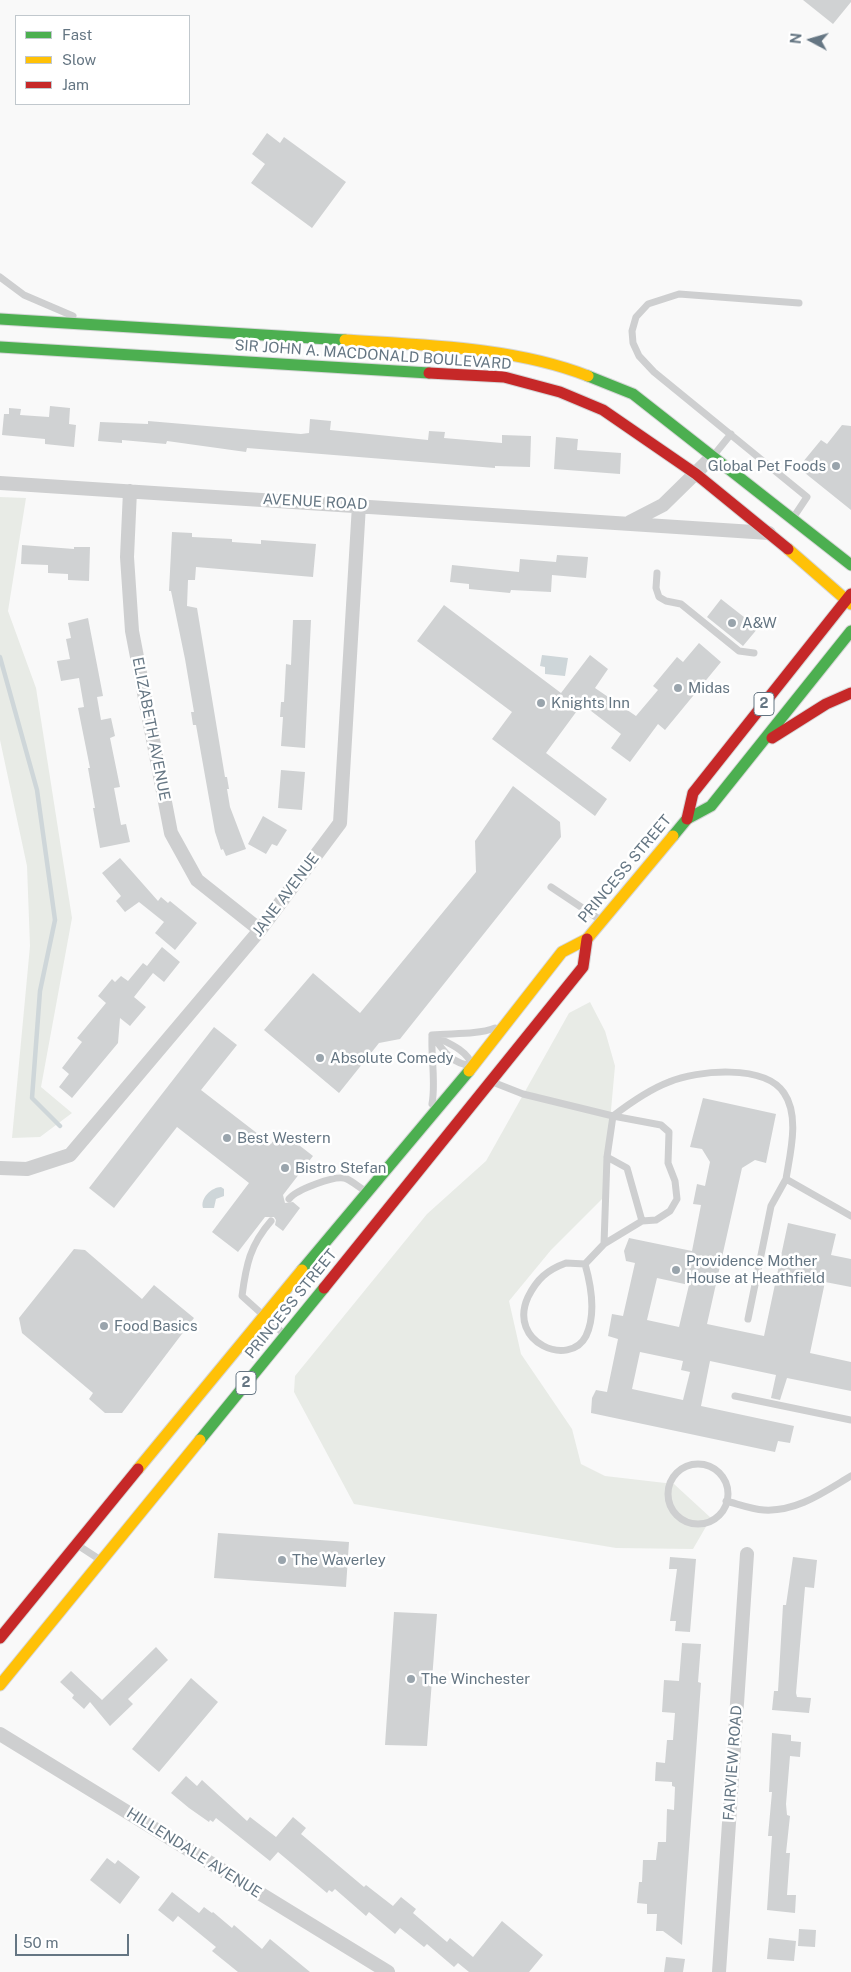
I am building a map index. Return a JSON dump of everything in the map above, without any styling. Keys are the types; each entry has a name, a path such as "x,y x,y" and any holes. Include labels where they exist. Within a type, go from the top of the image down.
{"main road":[{"name":"SIR JOHN A. MACDONALD BOULEVARD","path":"0,319 396,343 516,355 572,369 633,394 851,565"},
{"name":"SIR JOHN A. MACDONALD BOULEVARD","path":"0,347 504,377 560,392 603,410 696,474 849,600"},
{"name":"PRINCESS STREET","path":"687,819 693,793 849,600"},
{"name":"PRINCESS STREET","path":"0,1638 264,1316 428,1122 562,952 587,939 687,819 710,806 851,631"},
{"path":"757,747 826,704 851,693"},
{"name":"PRINCESS STREET","path":"0,1685 492,1082 583,967 587,939"},
{"path":"473,1066 492,1082"}],"street":[{"path":"629,522 663,505 712,457"},
{"name":"AVENUE ROAD","path":"0,483 629,522 770,533"},
{"name":"ELIZABETH AVENUE","path":"130,491 127,557 132,631 170,833 197,880 260,930"},
{"name":"JANE AVENUE","path":"0,1168 27,1169 70,1155 260,930 340,823 359,505"},
{"name":"FAIRVIEW ROAD","path":"719,1972 747,1554"},
{"name":"HILLENDALE AVENUE","path":"0,1734 388,1972"}],"lane":[{"path":"0,278 24,295 94,325"},
{"path":"792,518 808,497 654,372 639,356 633,343 632,331 636,317 648,304 679,294 799,303"},
{"path":"712,457 731,434"},
{"path":"657,573 656,588 659,597 666,601 681,604 739,651 754,653"},
{"path":"551,887 602,921"},
{"path":"432,1035 478,1033 506,1024"},
{"path":"432,1035 460,1049 470,1057 473,1066 460,1065 443,1050 432,1035"},
{"path":"428,1122 435,1085 431,1060 432,1035"},
{"path":"604,1244 607,1157 613,1116 636,1099 660,1086 692,1074 754,1074 772,1081 785,1093 792,1113 792,1142 786,1179 771,1206 748,1319"},
{"path":"492,1082 523,1094 613,1116 661,1125 669,1132 668,1163 675,1181 677,1199 670,1210 656,1220 642,1221 604,1244 585,1264 566,1263 549,1269 534,1284 526,1303 524,1323 532,1339 543,1347 560,1350 574,1348 586,1336 591,1317 590,1282 585,1264"},
{"path":"607,1157 627,1168 642,1221"},
{"path":"289,1199 294,1192 334,1179 347,1179 368,1192"},
{"path":"786,1179 851,1216"},
{"path":"271,1221 259,1234 246,1263 242,1296 285,1335"},
{"path":"735,1396 851,1420"},
{"path":"696,1464 705,1465 714,1468 726,1483 728,1492 726,1501 723,1511 716,1519 696,1525 678,1517 668,1499 668,1488 678,1471 696,1464"},
{"path":"726,1501 763,1510 784,1510 803,1504 851,1476"},
{"path":"76,1545 101,1560"}],"shaded area":[{"path":"0,497 26,498 8,611 36,688 72,918 41,1087 72,1113 40,1137 12,1138 30,946 27,866 0,740"},
{"path":"542,655 568,658 565,676 545,674 545,667 540,666"},
{"path":"590,1002 605,1031 615,1066 603,1198 551,1250 509,1301 521,1354 572,1429 581,1464 605,1476 674,1484 711,1518 693,1549 616,1548 354,1504 294,1392 295,1376 427,1214 486,1161 569,1013"},
{"path":"221,1187 224,1189 224,1196 216,1199 214,1208 203,1208 203,1200 207,1194"}],"building":[{"path":"803,0 851,0 851,2 833,24"},
{"path":"267,133 280,143 284,137 346,182 312,228 251,183 265,164 252,154"},
{"path":"50,406 70,408 69,424 76,425 74,447 45,444 45,439 2,435 4,414 9,414 9,408 21,409 20,415 49,417"},
{"path":"310,419 331,421 330,430 428,440 429,431 445,432 444,438 502,443 502,435 531,436 530,467 495,466 495,468 247,448 246,452 167,441 166,444 122,440 122,443 98,441 100,422 148,424 148,421 301,434 309,433"},
{"path":"842,425 851,426 851,510 805,473 809,468 802,463 821,440 827,444"},
{"path":"556,437 578,439 577,450 621,453 620,474 554,469"},
{"path":"172,532 192,533 192,537 232,539 232,542 261,544 261,540 316,544 313,577 196,567 195,580 188,580 187,606 197,608 225,777 227,777 229,789 227,789 230,807 246,849 226,856 223,849 221,850 215,832 196,725 193,725 191,712 194,712 185,659 171,591 169,591"},
{"path":"22,545 74,549 74,547 90,547 89,581 68,580 68,574 48,573 48,565 21,564"},
{"path":"557,555 588,557 586,578 552,575 551,592 511,590 510,593 469,589 469,584 450,582 452,565 519,572 520,559 556,562"},
{"name":"A&W","path":"721,599 758,628 743,646 707,617"},
{"name":"Knights Inn","path":"444,605 561,693 590,655 608,669 595,688 636,716 658,690 653,686 677,657 683,662 699,643 721,662 665,730 658,724 630,762 611,748 621,734 582,704 546,753 607,799 595,816 492,739 512,712 417,641"},
{"path":"88,618 103,696 97,697 101,720 111,718 115,736 110,738 120,787 114,788 121,825 126,824 130,842 100,848 88,768 90,768 78,708 84,707 79,678 61,681 57,661 70,659 66,639 71,638 68,623"},
{"path":"293,620 311,620 305,748 281,746 283,717 280,717 281,702 284,702 286,664 291,665"},
{"path":"281,770 305,772 302,810 278,808"},
{"path":"513,786 560,822 561,837 400,1039 379,1043 339,1093 264,1030 313,973 360,1013 476,872 475,841"},
{"path":"263,816 287,830 277,846 272,844 266,854 248,844"},
{"path":"120,858 158,901 161,897 168,903 170,901 197,923 175,950 155,933 164,922 139,902 125,912 116,901 121,896 102,873"},
{"path":"162,947 180,962 164,982 153,973 134,997 146,1007 130,1026 120,1018 118,1043 72,1098 59,1087 69,1074 62,1068 82,1042 77,1038 106,1003 98,996 112,979 115,982 121,976 128,981 143,963 147,966"},
{"name":"Best Western","path":"214,1027 237,1045 201,1090 271,1144 281,1131 313,1156 283,1195 285,1203 293,1202 300,1208 283,1231 275,1225 276,1220 274,1217 265,1217 238,1252 212,1232 249,1183 177,1127 114,1208 89,1188"},
{"name":"Providence Mother House at Heathfield","path":"703,1098 776,1114 766,1163 755,1160 742,1168 707,1324 764,1336 788,1223 836,1234 831,1255 851,1259 851,1287 825,1282 810,1353 851,1362 851,1391 787,1378 780,1400 771,1398 776,1375 710,1361 701,1406 794,1426 790,1443 778,1441 775,1452 591,1413 592,1398 596,1390 607,1392 618,1339 608,1336 612,1314 623,1316 635,1263 626,1261 624,1251 629,1238 692,1251 701,1205 693,1204 697,1184 705,1186 710,1162 702,1149 690,1147","holes":["657,1278 689,1285 679,1327 647,1320","640,1352 683,1361 681,1370 690,1372 683,1400 632,1389"]},
{"name":"Food Basics","path":"74,1249 85,1250 142,1299 154,1285 194,1318 122,1413 105,1413 89,1399 93,1393 22,1333 19,1318"},
{"name":"The Waverley","path":"218,1533 349,1542 346,1587 214,1578"},
{"path":"670,1557 696,1559 690,1632 675,1631 676,1621 670,1621 677,1569 669,1569"},
{"path":"793,1557 817,1560 814,1588 805,1587 796,1693 797,1697 811,1698 809,1713 772,1710 774,1691 778,1691 783,1605 786,1605"},
{"name":"The Winchester","path":"394,1612 437,1614 427,1746 385,1745"},
{"path":"682,1643 701,1644 698,1682 701,1683 682,1945 663,1931 656,1931 657,1914 647,1914 647,1904 637,1903 639,1882 642,1882 643,1860 656,1860 658,1842 666,1842 667,1809 674,1810 675,1787 672,1786 672,1782 655,1781 656,1762 665,1763 667,1740 673,1740 675,1713 662,1712 664,1680 679,1681"},
{"path":"156,1647 168,1660 128,1699 133,1704 110,1726 90,1702 84,1709 72,1698 74,1695 60,1682 71,1671 102,1700"},
{"path":"191,1678 218,1702 159,1772 132,1749"},
{"path":"772,1733 791,1735 791,1741 801,1742 800,1757 790,1756 786,1804 787,1815 790,1816 786,1853 790,1853 787,1895 796,1895 795,1913 767,1910 772,1836 768,1836 772,1792 769,1792"},
{"path":"186,1776 197,1786 202,1780 247,1821 250,1817 276,1837 293,1817 306,1828 301,1834 364,1887 366,1885 393,1906 401,1897 416,1909 413,1913 447,1942 450,1938 473,1957 502,1921 543,1955 529,1972 469,1972 458,1963 454,1967 427,1944 424,1947 400,1928 395,1934 369,1912 366,1916 335,1889 332,1892 329,1890 327,1893 278,1852 270,1861 216,1818 213,1822 210,1820 209,1822 189,1808 171,1793"},
{"path":"107,1858 115,1864 118,1860 140,1877 120,1904 90,1880"},
{"path":"172,1892 199,1913 204,1907 232,1928 234,1925 262,1949 270,1939 310,1972 238,1972 212,1951 216,1947 178,1916 173,1922 158,1910"},
{"path":"799,1929 816,1930 815,1947 798,1946"},
{"path":"769,1938 796,1941 794,1961 767,1959"},
{"path":"666,1957 685,1959 683,1972 664,1972"}],"waterway":[{"path":"0,657 37,790 55,920 40,991 32,1098 60,1126"}],"traffic: fast":[{"path":"0,319 345,340"},
{"path":"0,347 429,373"},
{"path":"588,376 633,394 851,565"},
{"path":"673,836 687,819 711,806 851,631"},
{"path":"302,1270 469,1071"},
{"path":"200,1440 324,1288"}],"traffic: slow":[{"path":"345,340 437,346 500,353 560,366 588,376"},
{"path":"788,549 851,604"},
{"path":"469,1071 562,952 587,939 673,836"},
{"path":"138,1469 302,1270"},
{"path":"0,1685 200,1440"}],"traffic: jam":[{"path":"429,373 504,377 560,392 603,410 696,474 788,549"},
{"path":"687,819 693,793 851,594"},
{"path":"772,738 826,704 851,693"},
{"path":"324,1288 583,967 587,939"},
{"path":"0,1638 138,1469"}],"place":[{"name":"Global Pet Foods","path":"836,466"},
{"name":"A&W","path":"732,623"},
{"name":"Midas","path":"678,688"},
{"name":"Knights Inn","path":"541,703"},
{"name":"Absolute Comedy","path":"320,1058"},
{"name":"Best Western","path":"227,1138"},
{"name":"Bistro Stefan","path":"285,1168"},
{"name":"Providence Mother House at Heathfield","path":"676,1270"},
{"name":"Food Basics","path":"104,1326"},
{"name":"The Waverley","path":"282,1560"},
{"name":"The Winchester","path":"411,1679"}]}
